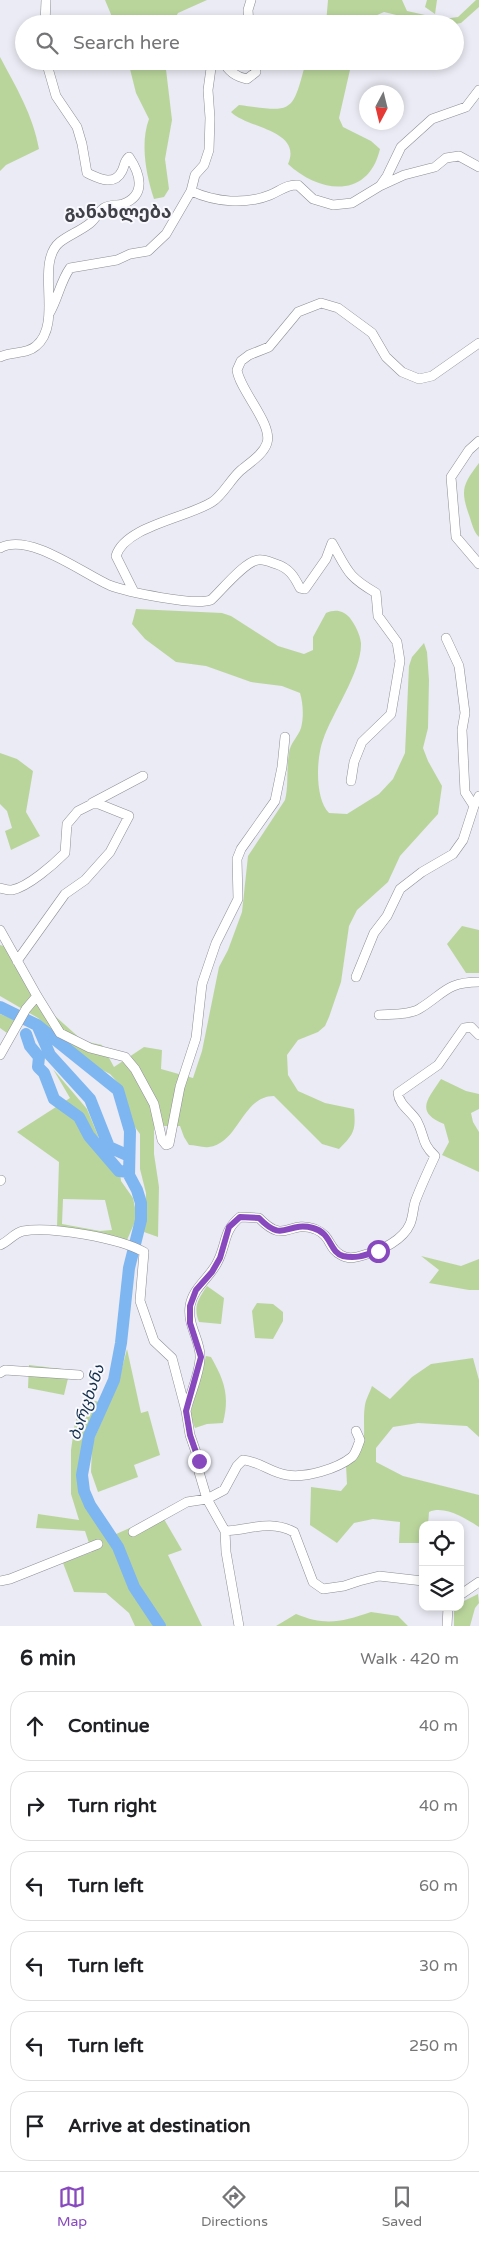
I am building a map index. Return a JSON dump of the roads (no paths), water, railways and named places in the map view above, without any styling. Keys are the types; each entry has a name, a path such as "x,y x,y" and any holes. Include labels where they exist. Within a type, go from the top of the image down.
{"street":[{"path":"45,15 46,0"},
{"path":"248,15 251,0"},
{"path":"0,357 6,354 30,350 35,347 46,330 49,314 48,269 58,244 90,224 104,208 112,204 122,204 134,196 141,182 137,169 130,157 125,160 122,172 117,178 110,181 87,173 77,127 56,96 49,70"},
{"path":"49,314 57,301 62,279 70,268 117,260 130,254 148,250 166,234 191,191 195,175 204,164 209,150 210,118 208,90 211,70"},
{"path":"228,70 238,78 247,79 256,72 256,70"},
{"path":"380,186 401,147 432,119 466,107 479,90"},
{"path":"191,191 202,196 249,202 271,195 290,184 298,185 313,199 333,205 352,203 380,186 404,175 435,167 446,158 459,156 479,167"},
{"path":"133,590 116,556 118,548 145,528 190,513 214,501 230,479 260,454 267,444 267,432 237,370 241,361 249,355 269,348 298,312 321,302 338,308 372,333 386,357 402,372 419,379 432,376 479,342"},
{"path":"479,441 469,450 451,477 456,537 479,564"},
{"path":"0,548 8,544 16,544 40,549 111,585 171,599 205,602 212,600 248,564 256,560 265,560 286,567 295,577 300,588 305,588 326,559 332,543 345,568 356,581 376,594 378,616 397,642 400,661 391,714 362,742 354,762 351,781"},
{"path":"446,638 459,666 465,713 462,730 465,792 474,806"},
{"path":"0,930 60,1033 90,1048 125,1057 135,1069 154,1104 162,1140 166,1145 169,1144 180,1087 196,1038 202,984 216,943 240,893 237,860 241,850 274,801 282,767 285,737"},
{"path":"0,888 12,890 24,885 56,862 65,853 67,824 78,811 142,776"},
{"path":"356,977 374,932 387,916 400,889 422,872 453,854 463,840 479,796"},
{"path":"17,961 65,894 85,880 110,852 130,816 99,804 92,804"},
{"path":"380,1015 417,1010 445,989 462,982 479,982"},
{"path":"0,1055 26,1009 37,996"},
{"path":"186,1411 201,1357 190,1323 190,1306 196,1290 212,1272 220,1258 229,1227 240,1217 259,1218 269,1228 278,1232 300,1226 313,1228 326,1234 333,1248 340,1255 354,1258 378,1251 397,1239 409,1225 415,1203 435,1156 426,1147 417,1121 399,1099 398,1093 438,1065 464,1028 470,1028 479,1035"},
{"path":"0,1245 9,1242 21,1231 58,1231 132,1245 144,1252 140,1301 154,1341 172,1358 186,1411 190,1435 199,1461 199,1472 207,1498 224,1531 239,1626"},
{"path":"0,1373 5,1370 79,1375"},
{"path":"133,1532 187,1502 207,1498 224,1490 237,1466 243,1460 254,1461 274,1472 286,1475 309,1475 319,1470 335,1468 354,1456 360,1440 356,1431"},
{"path":"224,1531 244,1530 265,1524 282,1526 294,1532 313,1582 323,1589 344,1586 359,1580 379,1576 419,1581"},
{"path":"0,1581 10,1579 98,1544"},
{"path":"464,1592 479,1582"},
{"path":"447,1626 448,1611"}],"waterway":[{"name":"ბარცხანა","path":"0,1007 37,1025 118,1090 130,1131 129,1175 141,1203 141,1220 129,1268 121,1343 114,1380 89,1436 82,1475 84,1491 90,1505 118,1547 134,1587 160,1626"},
{"name":"ბარცხანა","path":"38,1027 50,1055 90,1099 109,1147 129,1156"},
{"name":"ბარცხანა","path":"26,1034 30,1046 39,1057 38,1067 44,1073 54,1099 79,1117 89,1136 119,1171 129,1172"}],"district":[{"name":"განახლება","path":"118,212"}]}
